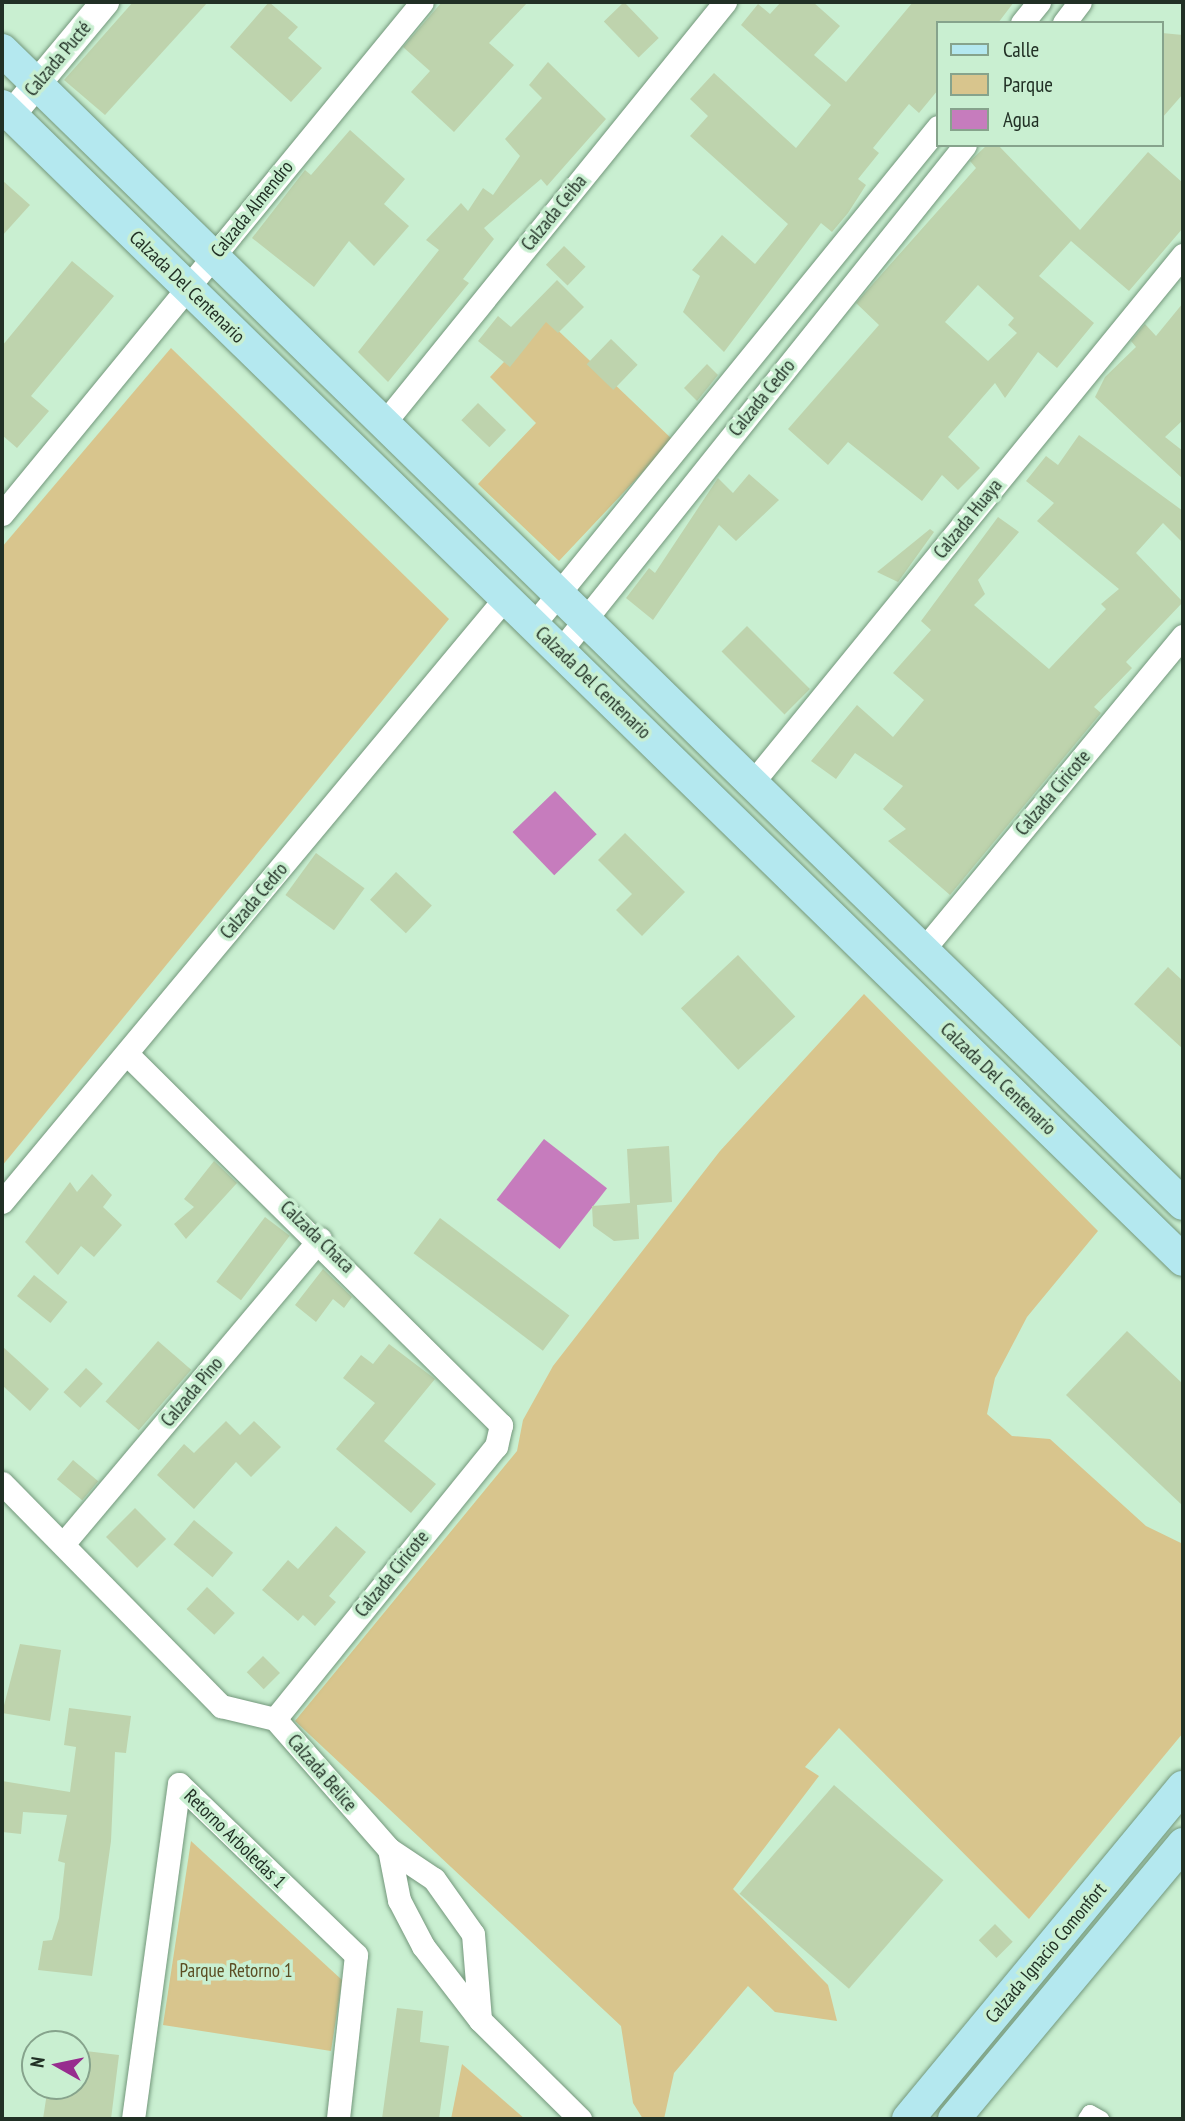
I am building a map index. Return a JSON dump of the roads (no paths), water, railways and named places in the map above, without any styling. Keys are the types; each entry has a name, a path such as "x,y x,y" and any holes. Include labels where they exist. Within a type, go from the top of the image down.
{"main road":[{"name":"Calzada Del Centenario","path":"2,50 1183,1204"},
{"name":"Calzada Del Centenario","path":"6,111 1183,1260"},
{"name":"Calzada Ignacio Comonfort","path":"908,2119 1183,1787"},
{"name":"Calzada Ignacio Comonfort","path":"954,2119 1183,1844"}],"street":[{"name":"Calzada Pucté","path":"6,111 37,85 105,2"},
{"name":"Calzada Almendro","path":"2,514 191,290 213,256 422,2"},
{"name":"Calzada Ceiba","path":"384,423 724,2"},
{"path":"1024,21 1039,2"},
{"path":"1065,21 1080,2"},
{"name":"Calzada Cedro","path":"533,625 936,129"},
{"name":"Calzada Cedro","path":"559,650 963,147"},
{"name":"Calzada Huaya","path":"752,783 1183,255"},
{"name":"Calzada Cedro","path":"2,1202 505,598"},
{"name":"Calzada Ciricote","path":"923,950 1183,636"},
{"name":"Calzada Chaca","path":"127,1054 320,1239 501,1425"},
{"name":"Calzada Pino","path":"63,1544 320,1239"},
{"name":"Calzada Ciricote","path":"275,1719 496,1446 501,1425"},
{"name":"Calzada Belice","path":"2,1483 221,1706 275,1719 388,1849 399,1900 423,1946 480,2020 580,2119"},
{"name":"Retorno Arboledas 1","path":"133,2119 179,1784 356,1955 338,2119"},
{"path":"388,1849 434,1879 473,1934 480,2020"},
{"path":"1086,2119 1090,2113 1101,2119"}],"water":[{"path":"555,791 597,834 554,875 513,832"},
{"path":"544,1139 607,1188 560,1249 497,1200"}],"park label":[{"name":"Parque Retorno 1","path":"236,1971"}]}
